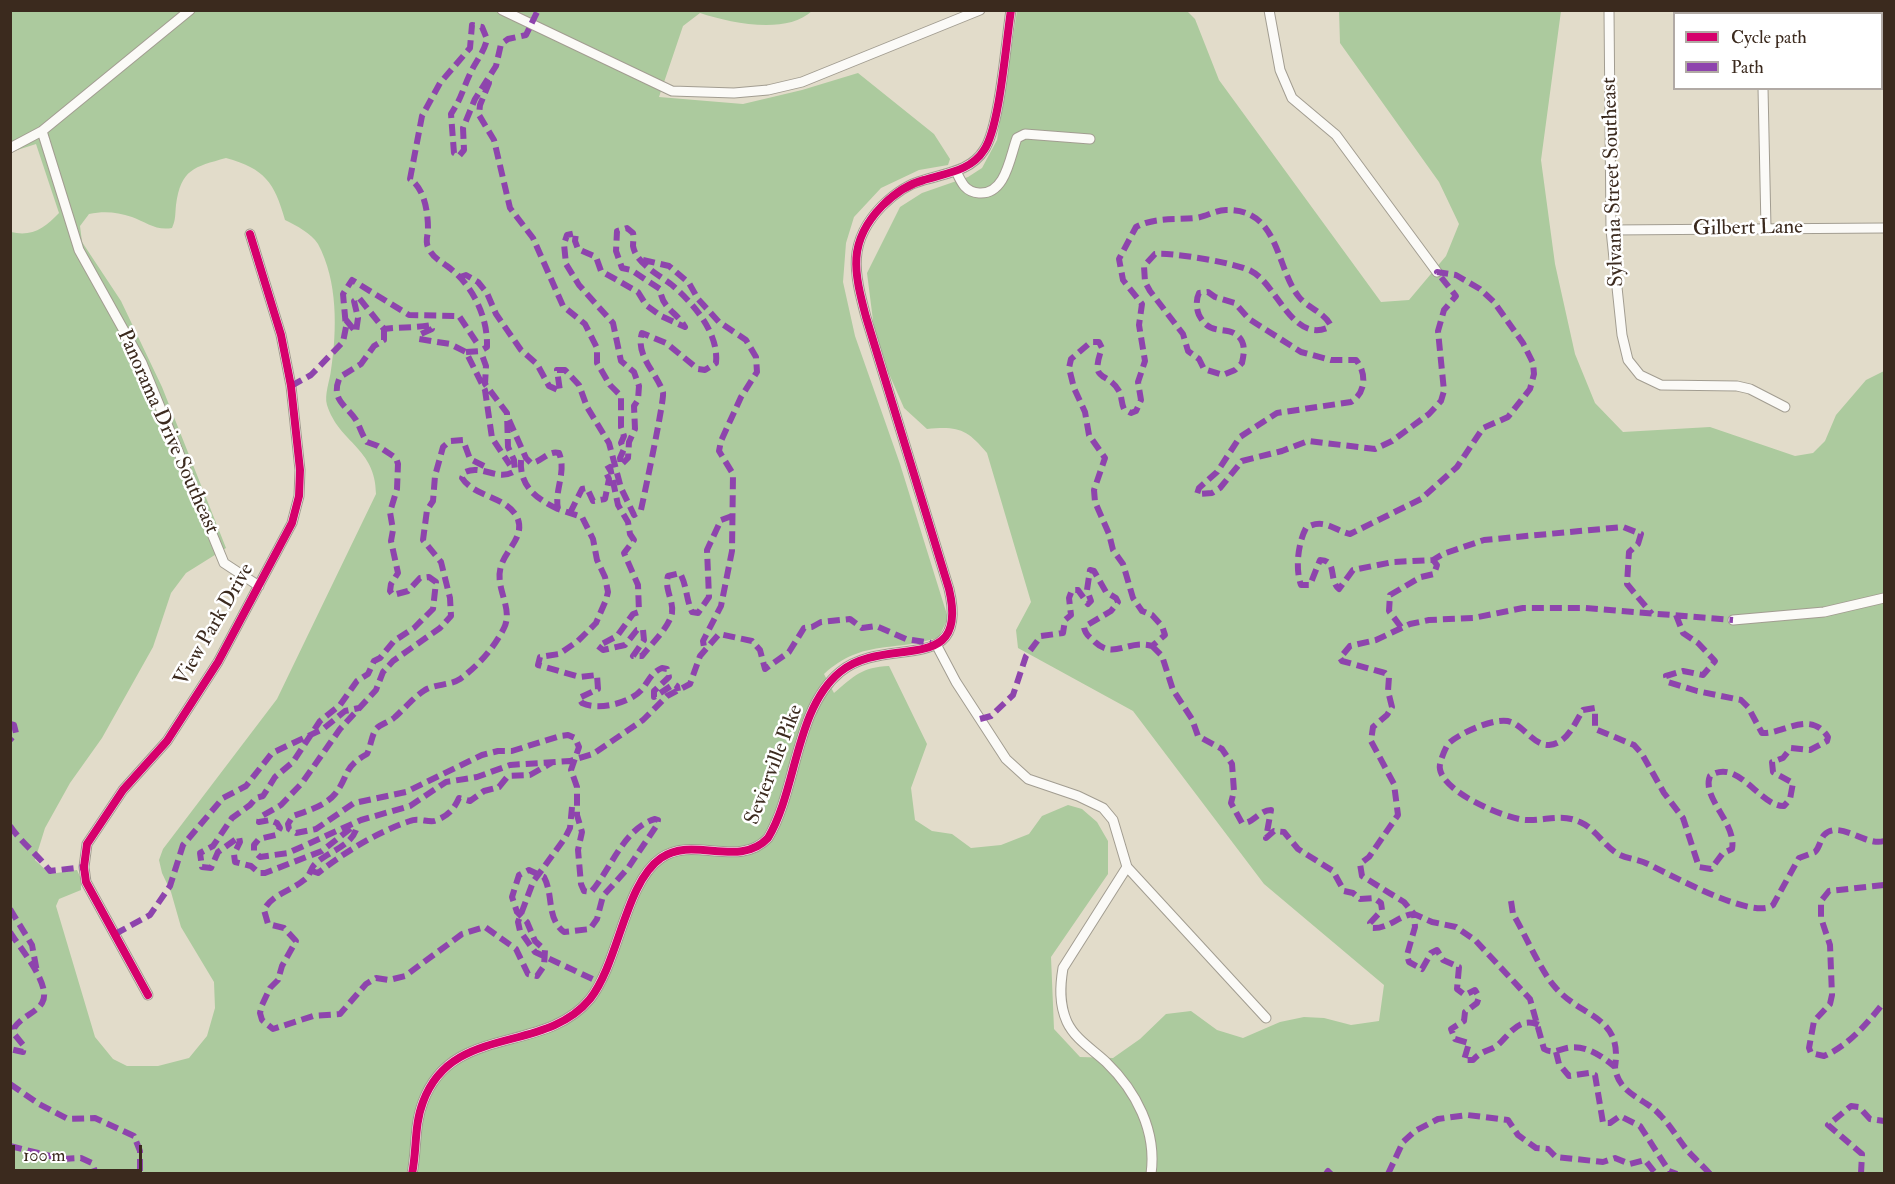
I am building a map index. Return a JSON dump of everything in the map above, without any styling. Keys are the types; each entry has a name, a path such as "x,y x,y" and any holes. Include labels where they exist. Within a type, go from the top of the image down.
{"street":[{"path":"10,148 42,131 190,10"},
{"path":"502,10 672,91 734,93 768,90 802,82 980,10"},
{"path":"1011,10 991,136 983,152 974,162 956,171 918,181 886,202 864,227 859,238 855,262 857,284 866,317 921,492 952,605 952,627 937,646 956,682 1006,759 1028,779 1078,796 1103,808 1113,820 1127,867 1266,1018"},
{"path":"1269,10 1280,70 1292,98 1336,135 1437,272"},
{"name":"Sylvania Street Southeast","path":"1609,10 1611,230 1624,349 1640,375 1661,385 1737,386 1750,389 1785,406"},
{"path":"1764,90 1766,228"},
{"name":"Panorama Drive Southeast","path":"42,131 79,250 142,363 224,563 259,586"},
{"path":"956,171 963,186 972,192 983,194 996,188 1005,177 1017,138 1025,134 1090,139"},
{"name":"Gilbert Lane","path":"1611,230 1884,228"},
{"name":"View Park Drive","path":"148,996 86,882 84,867 87,844 123,790 167,741 218,662 292,523 298,496 300,470 291,386 281,335 250,234"},
{"path":"1733,620 1824,612 1884,598"},
{"name":"Sevierville Pike","path":"412,1173 419,1114 429,1088 442,1071 466,1052 553,1026 585,1004 605,975 642,880 658,860 669,854 685,850 745,852 763,843 775,823 816,706 825,688 842,670 875,655 937,646"},
{"path":"1127,867 1063,968 1060,987 1062,1007 1068,1023 1078,1037 1107,1063 1135,1098 1153,1144 1151,1173"}],"green space":[{"path":"11,11 812,11 788,23 773,25 742,23 700,13 683,26 659,97 743,104 802,90 858,73 934,134 950,159 948,165 919,170 881,188 854,217 846,243 843,282 855,336 900,464 948,618 939,637 853,655 824,674 834,693 865,670 889,666 927,744 911,788 915,820 932,831 952,834 971,848 1001,845 1029,834 1042,816 1068,805 1082,809 1097,822 1108,841 1108,874 1051,957 1054,1029 1080,1057 1113,1058 1140,1039 1166,1014 1191,1011 1217,1030 1243,1038 1280,1022 1304,1017 1324,1018 1351,1025 1379,1021 1384,985 1264,884 1133,711 1018,648 1016,630 1031,602 987,453 974,439 961,431 947,428 927,429 904,408 876,344 867,273 900,207 922,193 968,177 982,168 997,140 1017,11 1187,11 1195,19 1219,80 1381,302 1409,300 1446,256 1459,224 1439,182 1340,43 1339,11 1561,11 1541,160 1555,264 1575,354 1595,403 1623,432 1710,427 1795,456 1813,453 1825,441 1836,415 1866,380 1884,371 1884,1173 11,1173 11,232 25,233 38,230 59,213 36,144 11,152","holes":["226,158 259,172 266,179 277,196 285,220 312,236 325,258 332,290 335,322 327,405 340,428 370,466 376,494 277,699 163,849 159,860 181,927 214,982 215,1008 207,1036 189,1058 158,1066 127,1066 113,1059 95,1037 56,906 59,899 81,890 81,879 77,870 50,874 35,860 45,828 70,783 102,738 153,647 171,593 186,573 226,548 162,387 121,301 82,242 80,226 89,214 105,212 126,215 156,227 172,228 178,193 181,184 191,171"]}],"marked path":[{"path":"466,352 480,351 487,347 485,324 471,291 456,273 434,256 427,245 426,208 419,188 410,179 422,116 440,83 470,48 472,25 482,27 487,39 486,44 451,114 454,153 459,156 464,150 463,128 475,99 496,66 501,44 508,39 526,35 538,10"},
{"path":"460,277 466,275 478,282 487,293 496,314 521,350 537,364 549,386 560,391 557,370 565,370 579,385 587,407 609,443 621,488 634,515 641,510 663,398 660,385 641,349 642,333 666,343 698,369 705,370 716,363 713,341 709,330 689,301 639,258 633,246 633,233 627,228 617,231 616,251 622,268 631,270 660,289 667,306 685,327 661,316 646,305 638,292 601,271 596,257 578,249 575,241 576,233 567,235 564,244 566,264 579,285 613,323 621,361 634,372 639,386 638,400 634,406 635,429 629,442 628,458 621,465 620,458 624,449 621,443 624,436 621,427 621,396 610,385 597,363 597,348 585,324 563,306 533,238 510,208 494,140 479,115 480,105 489,83 488,77"},
{"path":"980,719 991,716 1013,695 1026,656 1041,636 1063,633 1065,620 1071,615 1069,598 1072,590 1078,590 1088,604 1091,601 1087,590 1090,570 1094,571 1106,592 1118,602 1111,611 1084,627 1086,634 1095,642 1109,649 1136,645 1152,646 1165,635 1162,626 1152,615 1142,611 1133,598 1123,564 1113,550 1109,534 1095,502 1094,490 1105,458 1089,435 1085,412 1074,388 1069,368 1071,359 1091,342 1099,342 1102,348 1097,367 1099,372 1119,391 1124,409 1131,413 1136,411 1141,400 1138,382 1145,361 1139,325 1142,304 1123,280 1119,259 1136,227 1158,220 1195,218 1226,210 1244,212 1257,219 1274,242 1291,285 1299,297 1330,324 1327,328 1315,330 1304,327 1285,309 1260,277 1251,271 1203,259 1155,254 1144,266 1145,282 1183,334 1188,351 1199,359 1204,369 1223,375 1235,370 1242,363 1244,352 1238,336 1213,328 1203,322 1199,315 1197,301 1199,293 1208,292 1215,297 1235,303 1249,319 1301,352 1331,360 1356,360 1363,377 1360,393 1351,402 1277,413 1240,437 1217,472 1199,488 1197,494 1212,493 1220,488 1242,461 1282,451 1308,441 1375,449 1392,441 1429,414 1441,401 1444,391 1438,331 1444,310 1456,296 1437,272 1456,275 1480,289 1494,302 1523,343 1533,363 1534,374 1530,389 1508,417 1483,428 1457,467 1421,499 1350,534 1324,524 1306,528 1298,556 1301,585 1310,585 1320,560 1329,563 1339,589 1353,570 1393,562 1433,560 1443,554 1484,540 1623,527 1641,534 1638,544 1629,552 1627,584 1652,614"},
{"path":"643,260 669,266 689,283 698,299 719,322 746,340 756,357 757,372 741,397 721,441 719,451 733,474 732,551 721,606 703,641 704,647"},
{"path":"291,386 311,375 343,342 346,327 343,294 352,280 409,315 459,316 479,346"},
{"path":"346,320 356,332 358,318 354,301 359,298 384,329 431,325 432,329 421,334 419,339 450,344 466,352 485,390 492,438 510,465"},
{"path":"384,329 384,340 374,346 361,364 340,377 337,391 340,401 356,420 367,442 378,446 396,458 398,464 397,489 390,512 393,530 391,541 398,573 391,584 390,591 393,595 408,591 420,578 429,577 436,582 433,609 374,661 368,674 357,681 340,705 320,721 293,762 275,777 263,796 256,798 232,818 213,846 200,853 202,867 211,868 218,852 239,837 240,842 234,854 235,862 251,866 259,873 265,873 322,851 351,828 356,830 348,841 314,865 306,878 277,896 264,910 268,924 284,928 296,941 282,966 278,980 270,988 262,1005 260,1013 262,1020 273,1029 313,1016 340,1014 366,984 376,978 389,980 405,976 462,934 485,927 516,949 528,974 537,976 544,966 545,950 535,941 527,922 517,912 512,897 519,875 529,870 544,877 552,913 558,926 564,932 590,929 597,919 603,896 628,868 657,825 658,820 655,819 635,831 626,840 591,892 584,891 581,884 578,850 582,832 577,815 577,787 571,770 579,747 575,738 568,735 512,751 498,751 482,755 406,792 354,803 316,829 296,833 289,829 288,824 293,816 321,805 335,794 350,768 367,754 378,727 393,719 425,690 456,681 467,674 490,649 504,628 507,613 500,582 501,566 517,536 519,524 512,510 498,500 474,489 462,478 465,472 471,470 502,475 515,471 514,460 508,447 507,413 485,384 486,366 482,355"},
{"path":"509,420 526,458 531,463 552,453 559,453 562,467 558,509 582,517 593,539 597,560 605,577 608,592 596,623 578,641 559,654 540,657 538,665 580,677 597,675 598,689 579,698 582,703 589,705 606,706 631,698 643,688 653,674 662,668 667,669 669,677 654,691 654,697 674,684 678,691"},
{"path":"484,466 470,459 463,440 450,441 443,447 435,476 433,501 427,510 423,540 441,562 450,598 451,616 440,628 393,661 383,672 376,690 340,729 302,783 281,805 260,817 259,822 270,820 277,823 280,828 276,835 259,839 254,845 254,851 260,857 288,853 361,820 410,806 446,782 477,777 510,765 570,761 593,754 643,720 667,696 690,684 700,656 719,634 752,641 760,650 765,669 789,652 804,628 821,622 850,619 862,628 876,626 906,639 931,643"},
{"path":"521,460 523,478 527,485 537,497 560,510"},
{"path":"570,513 582,489 587,488 593,501 605,499 609,479 605,470 610,467 618,505 628,522 630,534 634,540 624,553 638,585 639,612 633,614 617,636 598,646 603,650 625,645 637,630 643,630 644,640 633,656 642,656 664,630 670,619 672,608 667,586 668,576 680,573 692,612 698,613 709,597 707,550 721,520 732,516"},
{"path":"1401,627 1389,611 1390,595 1421,577 1434,574 1437,565 1433,560"},
{"path":"1710,1174 1687,1150 1661,1116 1621,1084 1615,1067 1610,1063 1587,1049 1574,1047 1553,1051 1544,1049 1530,999 1475,940 1456,927 1432,922 1414,914 1404,902 1362,876 1360,864 1369,857 1398,815 1394,784 1371,741 1373,727 1387,715 1392,707 1388,691 1389,677 1385,673 1342,661 1340,658 1350,646 1376,640 1410,624 1429,620 1473,618 1523,608 1585,608 1733,620"},
{"path":"1676,615 1683,633 1698,643 1715,661 1703,675 1683,671 1666,676 1668,682 1741,700 1748,707 1762,733 1804,724 1821,729 1828,737 1827,741 1810,750 1791,748 1783,758 1772,762 1773,772 1793,783 1790,799 1784,806 1766,799 1739,777 1730,773 1720,772 1710,776 1710,793 1725,820 1732,839 1732,849 1723,853 1711,869 1699,867 1683,818 1664,793 1642,754 1634,745 1595,729 1595,708 1583,710 1566,737 1549,745 1539,743 1511,722 1497,721 1470,730 1448,745 1440,764 1441,774 1460,793 1489,809 1526,820 1573,819 1591,829 1618,854 1644,862 1692,886 1748,907 1763,908 1773,905 1799,858 1815,852 1824,835 1830,831 1845,831 1869,840 1884,841"},
{"path":"1152,646 1162,656 1173,690 1192,719 1198,736 1222,749 1232,764 1234,791 1231,803 1242,823 1271,810 1266,838 1274,831 1284,832 1298,849 1333,871 1344,891 1353,893 1360,899 1374,898 1381,903 1382,910 1370,923 1372,928 1378,928 1414,914 1415,927 1407,955 1409,962 1422,969 1431,953 1437,950 1443,960 1459,967 1457,989 1465,995 1475,990 1479,997 1477,1003 1465,1012 1464,1021 1451,1029 1455,1039 1469,1043 1464,1060 1473,1060 1495,1047 1520,1024 1539,1025"},
{"path":"115,934 150,915 170,886 183,845 223,798 246,786 272,753 323,729 345,711 359,708"},
{"path":"10,724 14,725 16,733 10,740"},
{"path":"312,871 318,873 350,850 386,831 413,820 437,820 451,811 459,798 470,801 484,791 499,787 508,776 530,775 553,762"},
{"path":"572,807 570,828 533,882 518,922 520,931 535,952 601,983"},
{"path":"10,826 50,871 84,867"},
{"path":"1884,885 1829,891 1821,901 1821,918 1830,945 1832,995 1830,1004 1814,1021 1809,1048 1811,1053 1824,1056 1833,1052 1864,1026 1884,1002"},
{"path":"1511,901 1513,914 1549,980 1565,997 1598,1019 1613,1037 1616,1050 1615,1067"},
{"path":"10,909 32,945 37,972"},
{"path":"10,932 39,977 44,996 42,1003 14,1028 15,1035 24,1046 23,1052 10,1049"},
{"path":"1556,1052 1559,1064 1569,1076 1589,1073 1595,1075 1603,1123 1610,1123 1620,1116 1640,1126 1669,1171 1677,1174"},
{"path":"10,1084 39,1104 68,1119 95,1118 134,1136 140,1151 140,1174"},
{"path":"1861,1174 1862,1154 1828,1125 1851,1106 1859,1107 1870,1119 1884,1121"},
{"path":"1388,1174 1403,1142 1415,1131 1438,1119 1467,1115 1508,1120 1518,1135 1536,1148 1548,1149 1556,1157 1603,1162 1615,1158 1630,1164 1645,1160 1656,1174"},
{"path":"10,1146 62,1159 81,1158 92,1163 96,1174"},
{"path":"1326,1174 1328,1171 1331,1174"}],"cycle path":[{"path":"412,1174 420,1111 437,1077 455,1060 476,1049 549,1028 571,1016 590,999 600,983 639,885 661,858 674,852 687,850 744,851 756,847 768,838 778,819 805,728 814,707 825,688 840,672 859,661 920,650 936,644 947,634 952,617 949,589 866,317 856,258 863,232 871,219 891,198 912,184 965,167 979,157 984,150 990,139 998,104 1011,10"},
{"path":"148,995 86,882 84,867 87,844 123,790 167,741 218,662 292,523 299,496 300,470 291,386 281,335 250,234"}]}
